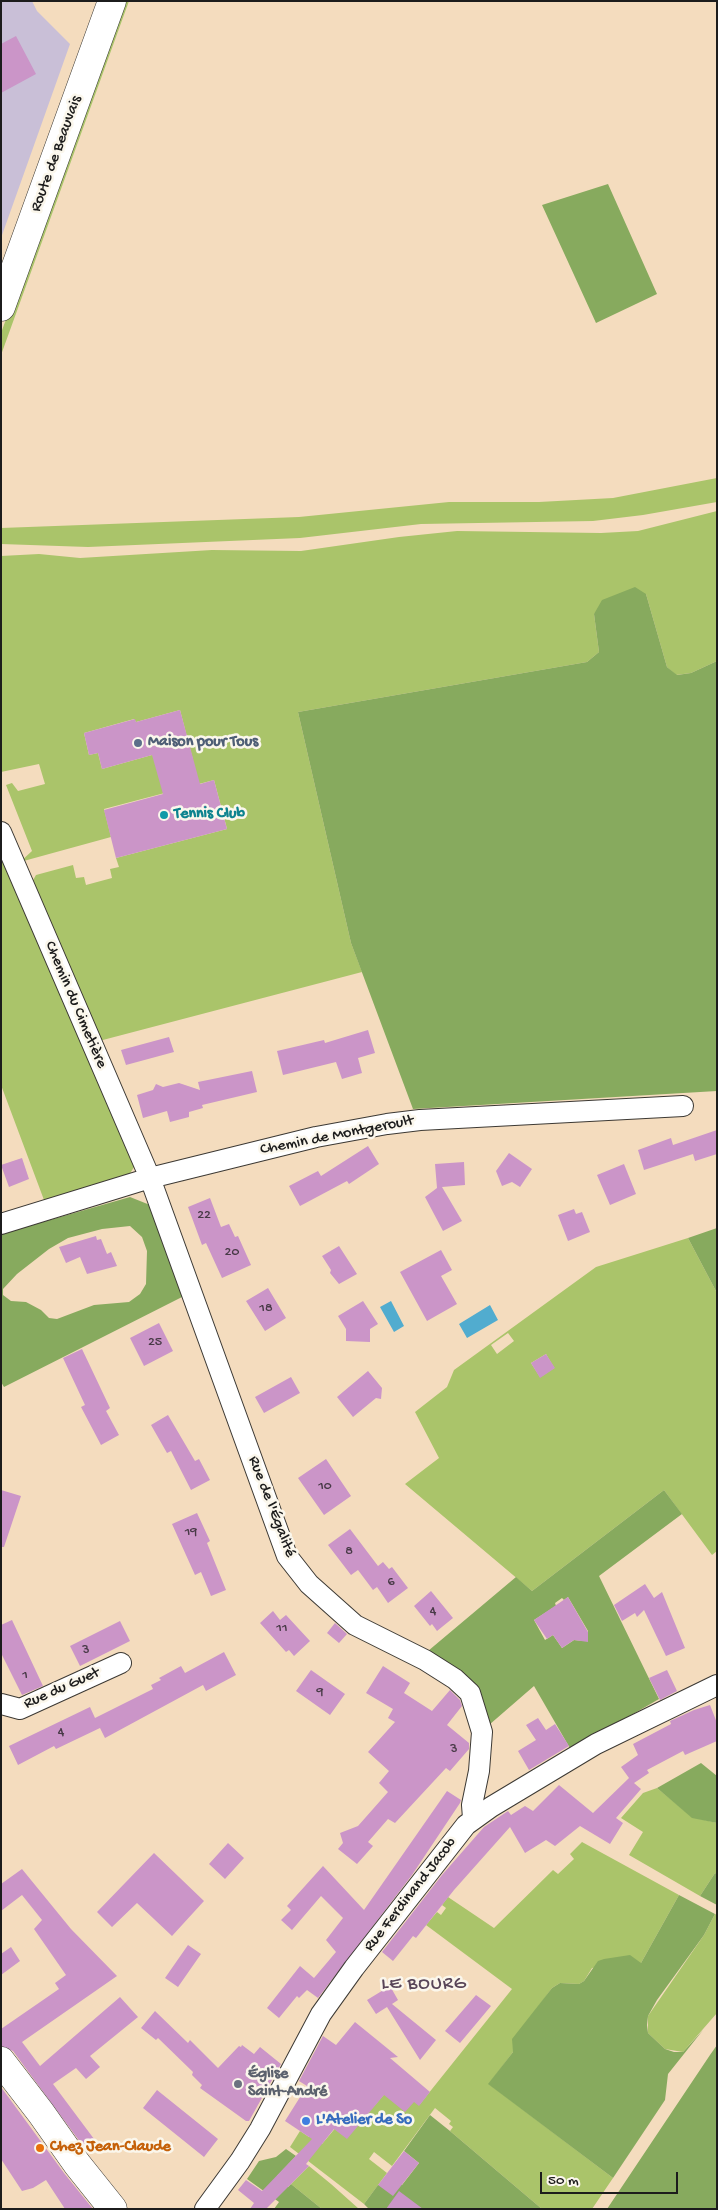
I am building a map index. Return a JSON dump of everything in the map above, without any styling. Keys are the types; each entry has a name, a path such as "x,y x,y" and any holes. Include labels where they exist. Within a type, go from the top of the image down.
{"main road":[{"name":"Route de Beauvais","path":"1,307 112,1"},
{"path":"1,2061 77,2164 113,2209"}],"street":[{"name":"Chemin du Cimetière","path":"1,832 150,1178"},
{"name":"Chemin de Montgeroult","path":"1,1224 150,1178 316,1136 427,1119 683,1106"},
{"name":"Rue de l'Égalité","path":"150,1178 287,1556 309,1584 342,1614 363,1629 425,1660 455,1679 465,1686 473,1698 482,1732 479,1771 472,1806 474,1818"},
{"name":"Rue du Guet","path":"1,1704 20,1709 121,1663"},
{"name":"Rue Ferdinand Jacob","path":"205,2209 240,2161 260,2129 322,2014 414,1890 474,1818 596,1744 717,1685"}],"shaded area":[{"path":"1,1 32,1 37,11 70,44 1,238"}],"green space":[{"path":"122,1 129,1 1,355 1,333"},
{"path":"608,184 657,294 596,323 542,205"},
{"path":"717,478 717,502 643,515 593,521 421,524 300,538 88,547 1,544 1,528 299,517 449,502 539,502 613,498"},
{"path":"717,511 717,661 691,673 676,675 667,667 646,594 594,614 599,652 587,662 298,712 351,943 362,972 99,1041 32,882 36,875 73,865 76,878 84,877 86,885 112,878 110,869 119,867 116,858 227,829 214,780 104,809 111,837 20,862 32,851 6,785 12,783 18,791 45,784 39,764 1,772 1,556 39,554 80,558 212,550 301,551 457,531 601,533 638,531","holes":["180,710 193,760 152,755 102,769 98,753 89,755 84,733 134,719 136,722"]},
{"path":"635,587 646,594 667,667 677,675 691,673 717,661 717,1091 413,1109 351,943 298,712 587,662 599,652 594,614 602,600"},
{"path":"1,849 136,1164 129,1175 44,1200 1,1085"},
{"path":"130,1197 150,1205 184,1296 4,1387 1,1382 1,1234","holes":["130,1226 142,1237 147,1251 146,1284 140,1294 129,1302 94,1305 57,1319 49,1318 41,1310 26,1302 11,1301 3,1295 3,1289 17,1274 49,1249 68,1238 102,1229"]},
{"path":"717,1228 717,1293 688,1238"},
{"path":"688,1238 717,1293 717,1551 712,1555 664,1490 532,1591 405,1484 439,1458 415,1412 447,1387 454,1370 596,1267","holes":["508,1333 514,1341 497,1354 491,1345","546,1354 554,1368 540,1377 531,1363"]},
{"path":"664,1490 682,1514 599,1576 659,1699 571,1750 534,1686 489,1725 428,1651 516,1577 532,1591","holes":["568,1597 588,1631 588,1638 583,1641 574,1640 562,1648 553,1635 545,1640 534,1620 556,1606 555,1603 562,1598 564,1600"]},
{"path":"701,1763 717,1776 717,1823 692,1818 657,1788"},
{"path":"657,1788 692,1817 717,1823 717,1874 715,1873 700,1896 629,1855 643,1832 621,1818 643,1793"},
{"path":"582,1842 679,1895 641,1963 592,1968 584,1981 579,1984 560,1983 552,1988 538,2007 513,2052 489,2084 613,2178 592,2209 542,2209 450,2131 453,2127 449,2124 451,2121 435,2108 392,2166 374,2152 369,2159 387,2173 364,2204 290,2147 300,2131 309,2137 311,2135 322,2144 348,2113 374,2106 394,2083 420,2104 512,1989 426,1925 437,1912 441,1915 446,1908 442,1905 448,1897 494,1928 553,1870 558,1874 574,1859 570,1854"},
{"path":"715,1873 717,1874 717,1905 700,1896"},
{"path":"679,1895 715,1914 704,1935 657,2000 648,2016 648,2033 665,2049 683,2052 703,2030 668,2074 665,2100 613,2178 488,2084 513,2052 512,2039 552,1988 560,1983 579,1984 584,1981 598,1961 604,1959 630,1955 641,1963"},
{"path":"715,1914 717,1915 717,2013 683,2052 665,2049 648,2033 648,2016 704,1935"},
{"path":"717,2045 717,2209 607,2209 710,2055"},
{"path":"430,2115 542,2209 369,2209 364,2204 378,2185 402,2185 419,2163 404,2151"},
{"path":"286,2149 296,2156 277,2176 288,2187 291,2184 322,2209 274,2209 279,2202 247,2179 259,2161 276,2157"},
{"path":"309,2166 359,2209 322,2209 291,2184"}],"water":[{"path":"391,1301 404,1326 394,1332 380,1307"},
{"path":"490,1305 498,1320 467,1338 459,1324"}],"building":[{"path":"16,36 36,74 1,93 1,44"},
{"path":"180,710 200,784 214,780 227,829 116,858 104,810 163,794 152,755 102,769 98,753 89,755 84,733 135,719 136,722"},
{"path":"368,1030 375,1053 358,1058 362,1073 342,1079 336,1062 283,1075 277,1051 324,1040 325,1043"},
{"path":"169,1037 174,1052 126,1065 121,1050"},
{"path":"252,1071 257,1092 202,1105 203,1108 189,1112 189,1117 170,1122 167,1111 143,1118 137,1095 153,1090 156,1084 163,1087 179,1083 200,1090 198,1082"},
{"path":"717,1130 717,1154 695,1161 693,1154 644,1170 638,1150 671,1138 673,1145"},
{"path":"368,1146 379,1164 349,1184 347,1181 300,1206 289,1186 318,1171 321,1176"},
{"path":"509,1153 532,1169 520,1187 512,1182 502,1186 496,1171"},
{"path":"22,1158 29,1179 9,1187 1,1165"},
{"path":"464,1162 465,1185 442,1187 462,1221 443,1231 425,1197 437,1188 435,1164"},
{"path":"624,1164 636,1194 610,1205 597,1175"},
{"path":"210,1198 221,1227 229,1224 235,1237 238,1236 251,1265 222,1278 206,1243 202,1245 188,1207"},
{"path":"574,1209 576,1214 582,1212 590,1232 568,1241 558,1215"},
{"path":"96,1236 97,1240 101,1239 107,1254 111,1252 117,1266 87,1274 80,1257 66,1263 59,1247"},
{"path":"339,1246 357,1274 339,1284 330,1273 331,1270 322,1256"},
{"path":"441,1250 452,1270 441,1276 457,1304 427,1321 400,1272"},
{"path":"268,1288 286,1318 265,1331 246,1301"},
{"path":"363,1301 378,1324 370,1329 370,1342 346,1341 346,1329 338,1316"},
{"path":"159,1323 173,1351 144,1366 130,1338"},
{"path":"82,1349 110,1408 106,1411 119,1435 101,1445 81,1407 85,1405 63,1358"},
{"path":"546,1354 555,1368 540,1378 531,1363"},
{"path":"368,1371 382,1388 381,1399 376,1398 353,1417 337,1397"},
{"path":"291,1377 300,1393 264,1413 255,1397"},
{"path":"168,1415 195,1461 199,1459 210,1480 191,1490 171,1451 167,1453 151,1425"},
{"path":"326,1459 351,1496 324,1515 298,1478"},
{"path":"1,1490 21,1496 4,1547 1,1547"},
{"path":"197,1513 210,1541 207,1543 226,1590 211,1596 201,1572 195,1575 172,1524"},
{"path":"350,1529 378,1566 383,1562 389,1569 392,1567 408,1588 388,1603 377,1587 373,1590 358,1570 351,1575 328,1545"},
{"path":"645,1584 654,1598 662,1592 685,1648 666,1656 644,1610 637,1617 635,1613 622,1621 614,1605"},
{"path":"431,1591 453,1618 437,1631 432,1624 430,1626 414,1606"},
{"path":"568,1597 588,1632 588,1642 574,1640 562,1648 553,1635 547,1639 534,1620"},
{"path":"273,1611 280,1620 286,1615 310,1641 294,1656 289,1650 286,1652 260,1623"},
{"path":"12,1620 43,1686 22,1695 1,1653 1,1625"},
{"path":"120,1621 130,1641 80,1666 70,1646"},
{"path":"335,1623 347,1634 339,1643 327,1633"},
{"path":"224,1652 236,1675 206,1691 203,1685 105,1738 100,1728 56,1749 54,1746 18,1765 9,1746 90,1707 95,1718 153,1689 151,1685 161,1680 159,1678 181,1666 185,1673"},
{"path":"383,1666 410,1683 404,1693 432,1711 450,1690 460,1700 462,1706 447,1725 469,1743 469,1749 450,1771 446,1768 395,1823 388,1819 368,1842 373,1846 357,1864 338,1849 343,1843 340,1833 358,1826 388,1792 379,1783 389,1771 368,1752 395,1722 388,1718 393,1709 366,1693"},
{"path":"311,1670 345,1694 330,1715 296,1691"},
{"path":"667,1670 677,1691 660,1700 649,1678"},
{"path":"710,1705 717,1723 717,1741 685,1755 683,1751 647,1770 649,1773 634,1783 641,1789 616,1818 623,1823 610,1844 580,1826 555,1846 546,1840 525,1853 510,1827 454,1890 416,1938 413,1936 393,1961 382,1952 442,1875 484,1827 508,1811 511,1815 525,1806 533,1811 559,1785 593,1813 629,1778 621,1767 638,1755 633,1744 671,1724 670,1721"},
{"path":"538,1718 546,1730 555,1724 569,1746 529,1770 518,1751 536,1740 526,1725"},
{"path":"447,1791 461,1800 460,1803 412,1875 318,1998 307,1990 299,1998 297,1996 279,2018 267,2008 300,1966 314,1978 336,1952 326,1940 343,1918 321,1896 292,1930 281,1920 291,1910 287,1906 323,1866 364,1910"},
{"path":"228,1843 244,1858 225,1879 209,1864"},
{"path":"154,1853 204,1901 172,1936 137,1903 112,1927 97,1912"},
{"path":"22,1869 71,1929 117,1976 22,2042 40,2066 120,1997 138,2017 90,2056 100,2067 86,2079 76,2068 53,2084 100,2147 89,2154 13,2051 1,2046 1,2029 59,1989 55,1983 66,1975 34,1929 42,1920 22,1895 1,1911 1,1884"},
{"path":"188,1945 201,1954 178,1987 165,1978"},
{"path":"11,1947 20,1961 1,1975 1,1954"},
{"path":"390,1986 398,2000 392,2004 436,2040 420,2060 387,2007 376,2014 367,2000"},
{"path":"476,1995 491,2006 460,2043 445,2031"},
{"path":"155,2011 188,2043 190,2040 218,2068 242,2045 254,2054 260,2047 281,2064 249,2121 246,2121 200,2088 202,2085 192,2075 193,2072 158,2038 156,2040 141,2028"},
{"path":"355,2022 398,2057 390,2058 430,2092 419,2106 414,2102 405,2112 384,2095 347,2139 334,2129 306,2164 309,2166 266,2209 250,2209 254,2203 238,2190 246,2180 262,2191 312,2139 285,2121 307,2086 299,2081 323,2036 336,2045"},
{"path":"1,2087 93,2209 65,2209 46,2180 33,2188 22,2191 1,2159"},
{"path":"157,2090 218,2139 204,2157 143,2108"},
{"path":"404,2151 419,2163 393,2196 378,2185"},
{"path":"399,2191 423,2209 386,2209"}],"place":[{"name":"Maison pour Tous","path":"138,743"},
{"name":"Tennis Club","path":"164,815"},
{"name":"Église Saint-André","path":"238,2084"},
{"name":"L'Atelier de So","path":"306,2121"},
{"name":"Chez Jean-Claude","path":"40,2148"}],"district":[{"name":"LE BOURG","path":"424,1985"}]}
